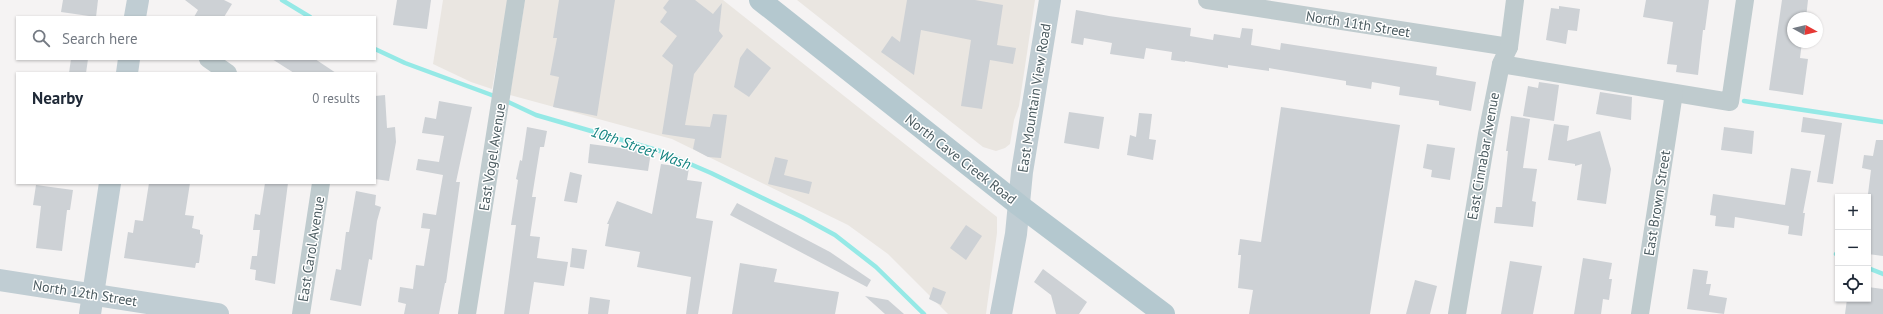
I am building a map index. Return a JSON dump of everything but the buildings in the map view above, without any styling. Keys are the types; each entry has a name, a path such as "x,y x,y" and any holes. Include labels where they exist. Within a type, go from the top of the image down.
{"main road":[{"name":"North Cave Creek Road","path":"760,0 1019,205 1164,314"}],"street":[{"path":"135,16 138,0"},
{"name":"East Vogel Avenue","path":"467,314 516,0"},
{"name":"East Mountain View Road","path":"1001,314 1016,234 1022,172 1050,0"},
{"name":"North 11th Street","path":"1207,0 1509,47"},
{"name":"East Cinnabar Avenue","path":"1457,314 1469,235 1501,64 1509,47 1516,0"},
{"path":"1501,64 1730,102 1745,0"},
{"path":"127,72 129,60"},
{"path":"209,60 227,72"},
{"name":"East Brown Street","path":"1640,314 1674,93"},
{"path":"91,304 110,184"},
{"name":"East Carol Avenue","path":"301,314 321,184"},
{"name":"North 12th Street","path":"0,280 91,304 218,314"}],"shaded area":[{"path":"443,0 508,0 492,89 471,82 433,64"},
{"path":"525,0 723,0 997,217 997,233 986,314 948,314 888,254 848,225 672,139 510,95"},
{"path":"797,0 1035,0 1019,106 1014,120 1010,144 1005,148 996,151 983,147"}],"waterway":[{"name":"10th Street Wash","path":"282,0 308,16"},
{"name":"10th Street Wash","path":"376,49 405,63 497,97"},
{"name":"10th Street Wash","path":"504,100 536,115 660,151 711,173 802,217 835,235 876,267 924,314"},
{"path":"1744,101 1883,122"},
{"path":"1871,269 1883,274"}]}
